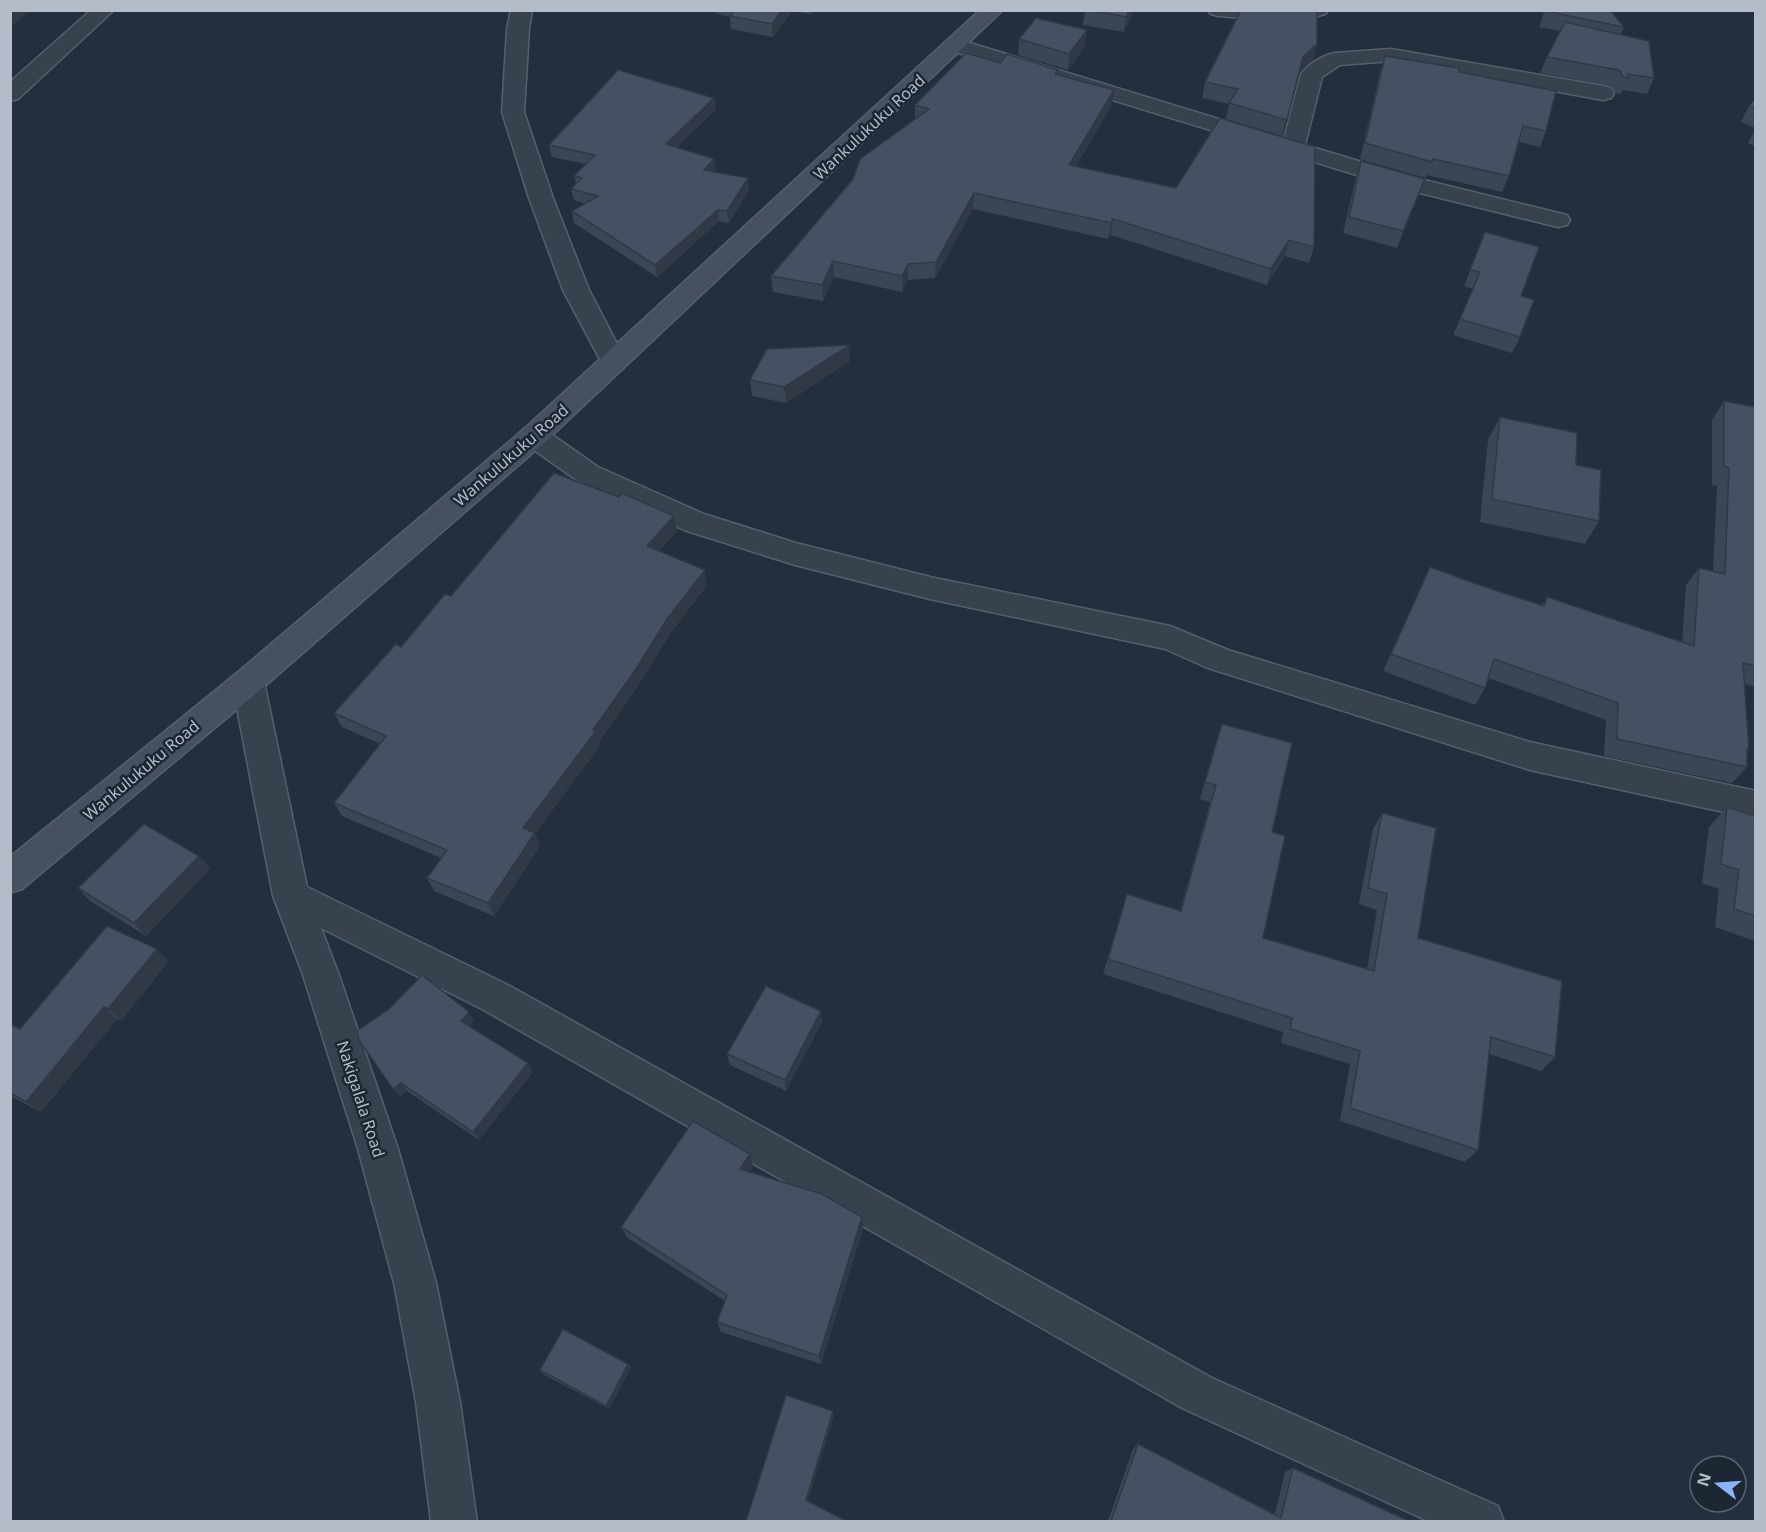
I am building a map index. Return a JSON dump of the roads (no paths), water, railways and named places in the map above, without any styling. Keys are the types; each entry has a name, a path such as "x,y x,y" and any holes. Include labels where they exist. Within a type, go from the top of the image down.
{"main road":[{"name":"Wankulukuku Road","path":"10,878 248,682 534,436 993,10"}],"street":[{"path":"10,94 105,10"},
{"path":"522,10 518,29 513,112 541,198 576,290 614,363"},
{"path":"1218,10 1242,14 1318,10"},
{"path":"957,45 1404,182 1558,220"},
{"path":"1293,149 1312,74 1335,59 1391,55 1603,93"},
{"path":"534,436 588,474 620,489 694,522 795,554 930,588 1170,638 1219,659 1530,756 1755,805"},
{"name":"Nakigalala Road","path":"248,682 291,896 321,975 378,1149 415,1283 438,1402 454,1521"},
{"path":"291,896 495,997 1197,1393 1482,1521"}]}
